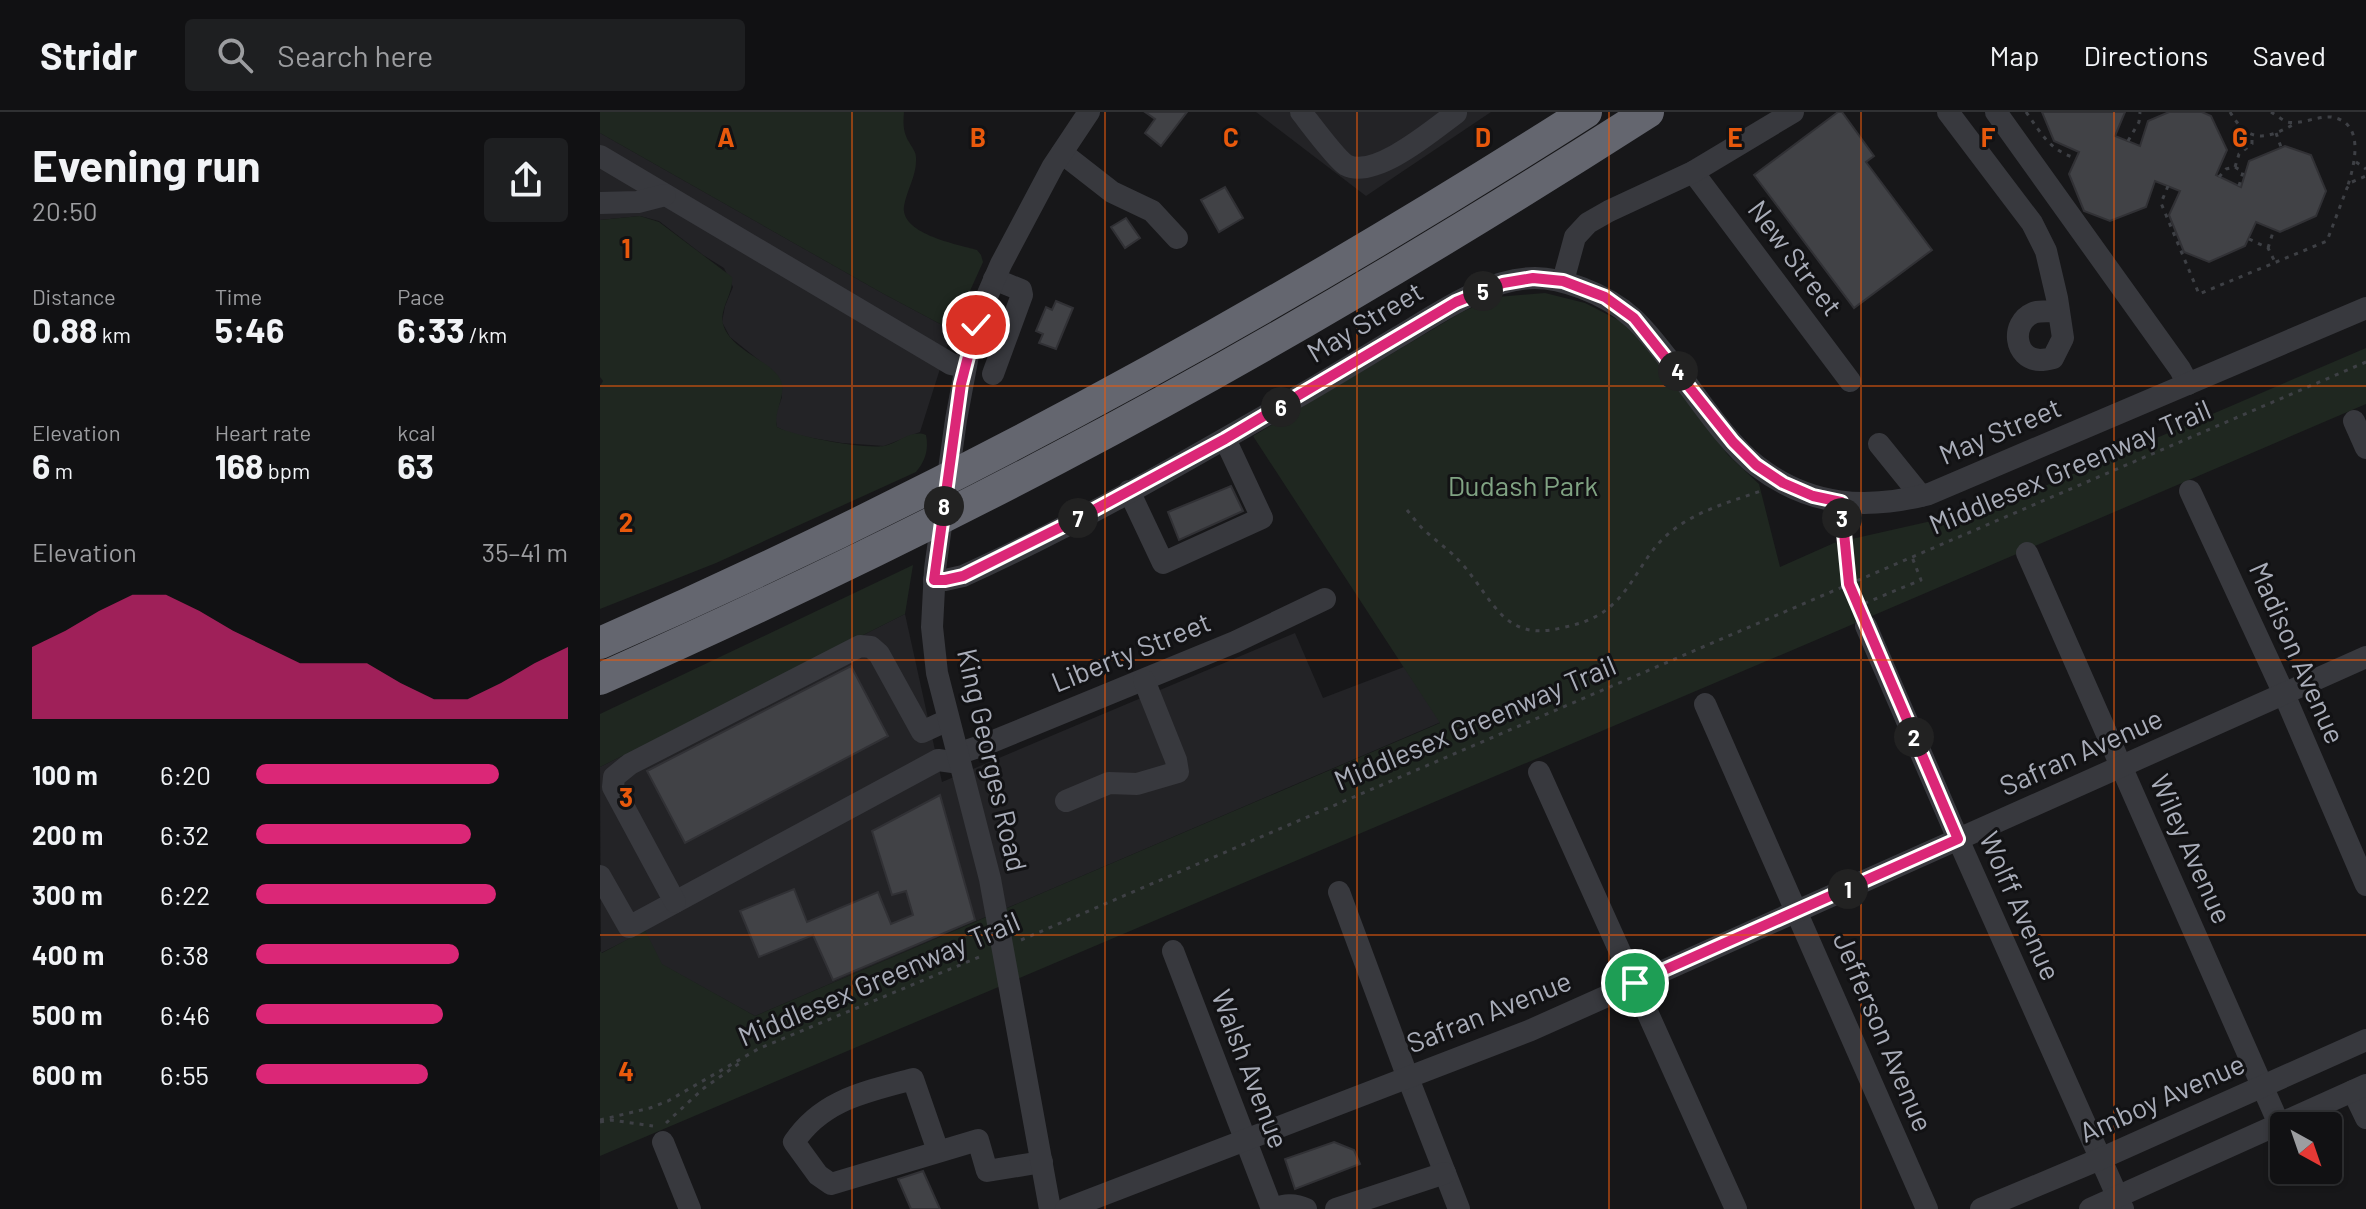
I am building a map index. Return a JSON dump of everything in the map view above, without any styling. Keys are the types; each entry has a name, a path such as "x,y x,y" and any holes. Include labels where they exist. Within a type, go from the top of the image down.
{"highway":[{"path":"600,643 823,541 1084,408 1334,268 1586,112"},
{"path":"600,679 895,542 1131,419 1402,265 1648,112"}],"street":[{"name":"King Georges Road","path":"1050,1209 990,879 937,673 933,642 935,575 956,420 976,325 994,279 1042,186 1089,112"},
{"path":"1301,112 1346,165 1364,168 1409,148 1456,112"},
{"path":"1563,281 1575,237 1588,223 1693,172 1793,112"},
{"path":"1948,112 2032,223 2046,251 2058,311"},
{"path":"1996,112 2188,384"},
{"path":"1062,153 1112,192 1152,211 1177,238"},
{"path":"600,156 951,364 965,367"},
{"name":"New Street","path":"1693,172 1850,381"},
{"path":"600,189 623,202"},
{"path":"600,203 638,202 665,195"},
{"name":"May Street","path":"935,575 945,580 963,576 1129,491 1225,439 1456,302 1503,283 1533,278 1563,281 1605,297 1634,318 1733,442 1756,465 1783,483 1813,496 1870,504 1921,496 2366,308"},
{"path":"993,374 1022,295 1021,290 994,279"},
{"path":"2354,421 2366,448"},
{"path":"1129,491 1163,563 1262,518 1225,439"},
{"path":"1879,444 1921,496"},
{"name":"Madison Avenue","path":"2190,491 2284,694 2366,885"},
{"name":"Wiley Avenue","path":"2027,553 2274,1112"},
{"name":"Liberty Street","path":"600,876 629,927 938,760 958,758 1235,642 1325,599"},
{"name":"Wolff Avenue","path":"1862,616 2120,1203"},
{"path":"675,902 613,787 614,777 620,770 860,646 876,650 922,732 948,720"},
{"name":"Safran Avenue","path":"1066,1209 1531,1030 2366,657"},
{"path":"1066,801 1109,783 1137,784 1178,772 1144,680"},
{"name":"Jefferson Avenue","path":"1705,704 1927,1209"},
{"path":"1539,772 1736,1209"},
{"path":"1339,892 1408,1078 1435,1176 1459,1209"},
{"name":"Walsh Avenue","path":"1173,951 1272,1209"},
{"name":"Amboy Avenue","path":"1981,1209 2366,1040"},
{"path":"938,1151 913,1079 863,1092 823,1110 803,1128 794,1142 818,1175 831,1184 978,1140 987,1171 1042,1162"},
{"path":"2306,1112 2359,1088 2366,1118"},
{"path":"2090,1209 2120,1203 2270,1128"},
{"path":"663,1142 690,1209"},
{"path":"1336,1209 1374,1203 1435,1176"},
{"path":"1272,1209 1288,1205 1306,1209"}],"path":[{"path":"2026,112 2060,154 2076,158"},
{"path":"2128,141 2139,122 2140,112"},
{"path":"2230,112 2240,127 2252,135 2265,138 2300,121"},
{"path":"2168,186 2161,203 2199,294 2327,241 2355,161 2355,138 2347,124 2332,117 2288,122 2271,112"},
{"path":"2337,120 2338,113"},
{"path":"2276,133 2281,147"},
{"path":"2235,167 2239,154 2252,144 2252,135"},
{"path":"2355,161 2366,169"},
{"path":"2219,177 2226,169 2235,167 2243,172 2239,186"},
{"path":"2347,188 2352,182 2366,176"},
{"path":"2268,248 2274,229"},
{"path":"2249,239 2268,248 2275,262"},
{"name":"Middlesex Greenway Trail","path":"1011,944 2366,362"},
{"path":"1407,510 1422,528 1456,557 1507,620 1526,631 1549,631 1577,625 1610,607 1626,591 1667,535 1683,524 1714,507 1783,483"},
{"path":"1841,502 1849,584 1862,616 1921,580 1912,557"},
{"name":"Middlesex Greenway Trail","path":"600,1121 668,1101 758,1049 984,955"},
{"path":"600,1121 640,1122 660,1128 704,1088 758,1049"}],"shaded area":[{"path":"1256,112 1491,112 1366,196"},
{"path":"600,133 944,326 951,334 920,432 884,446 812,438 777,427 775,416 782,397 776,374 730,337 722,322 733,287 724,268 659,221 640,216 600,220"},
{"path":"905,614 942,782 1295,633 1323,698 1404,667 1441,722 755,1016 661,964 645,931 601,953 600,767"}],"green space":[{"path":"600,112 904,112 905,131 916,158 904,206 905,216 920,231 977,250 983,262 956,322 944,326 600,133"},
{"path":"640,216 659,222 732,277 723,324 733,341 768,366 780,379 782,390 777,427 814,438 874,446 884,446 910,435 921,434 926,435 927,450 916,472 716,563 600,609 600,386 603,381 600,377 600,220"},
{"name":"Dudash Park","path":"1545,293 1585,303 1624,323 1656,359 1728,455 1759,484 1780,567 1834,543 1998,506 2366,348 2366,404 600,1156 600,951 602,953 645,930 662,964 755,1016 1440,723 1253,436 1462,312 1497,297"},
{"path":"913,565 905,614 600,767 600,714"}],"building":[{"path":"1145,112 1187,112 1161,146 1145,133 1155,119"},
{"path":"1842,112 1874,156 1866,162 1932,250 1854,308 1754,175"},
{"path":"2042,112 2125,112 2115,136 2140,146 2148,121 2169,112 2202,112 2211,116 2227,150 2216,175 2241,187 2249,161 2285,146 2311,155 2326,191 2316,216 2280,232 2256,222 2245,246 2209,262 2184,252 2169,215 2180,191 2155,181 2146,207 2110,221 2084,211 2069,174 2079,152 2054,141"},
{"path":"1225,187 1243,218 1219,232 1201,200"},
{"path":"1126,218 1140,238 1125,248 1111,227"},
{"path":"1056,301 1073,308 1056,349 1039,343 1043,334 1036,331 1046,307 1052,310"},
{"path":"1231,486 1243,511 1179,540 1168,512"},
{"path":"851,666 888,736 685,843 647,771"},
{"path":"940,795 975,920 833,980 813,935 759,957 740,911 794,889 807,922 878,892 891,924 913,915 906,891 892,895 872,831"},
{"path":"1334,1142 1354,1150 1360,1164 1295,1189 1285,1159"},
{"path":"923,1171 940,1209 911,1209 898,1179"}],"route":[{"path":"976,325 961,384 934,580 963,576 1129,491 1304,394 1456,302 1503,283 1533,278 1563,281 1605,297 1634,318 1733,442 1756,465 1783,483 1813,496 1841,502 1849,584 1958,839 1635,983"}]}
